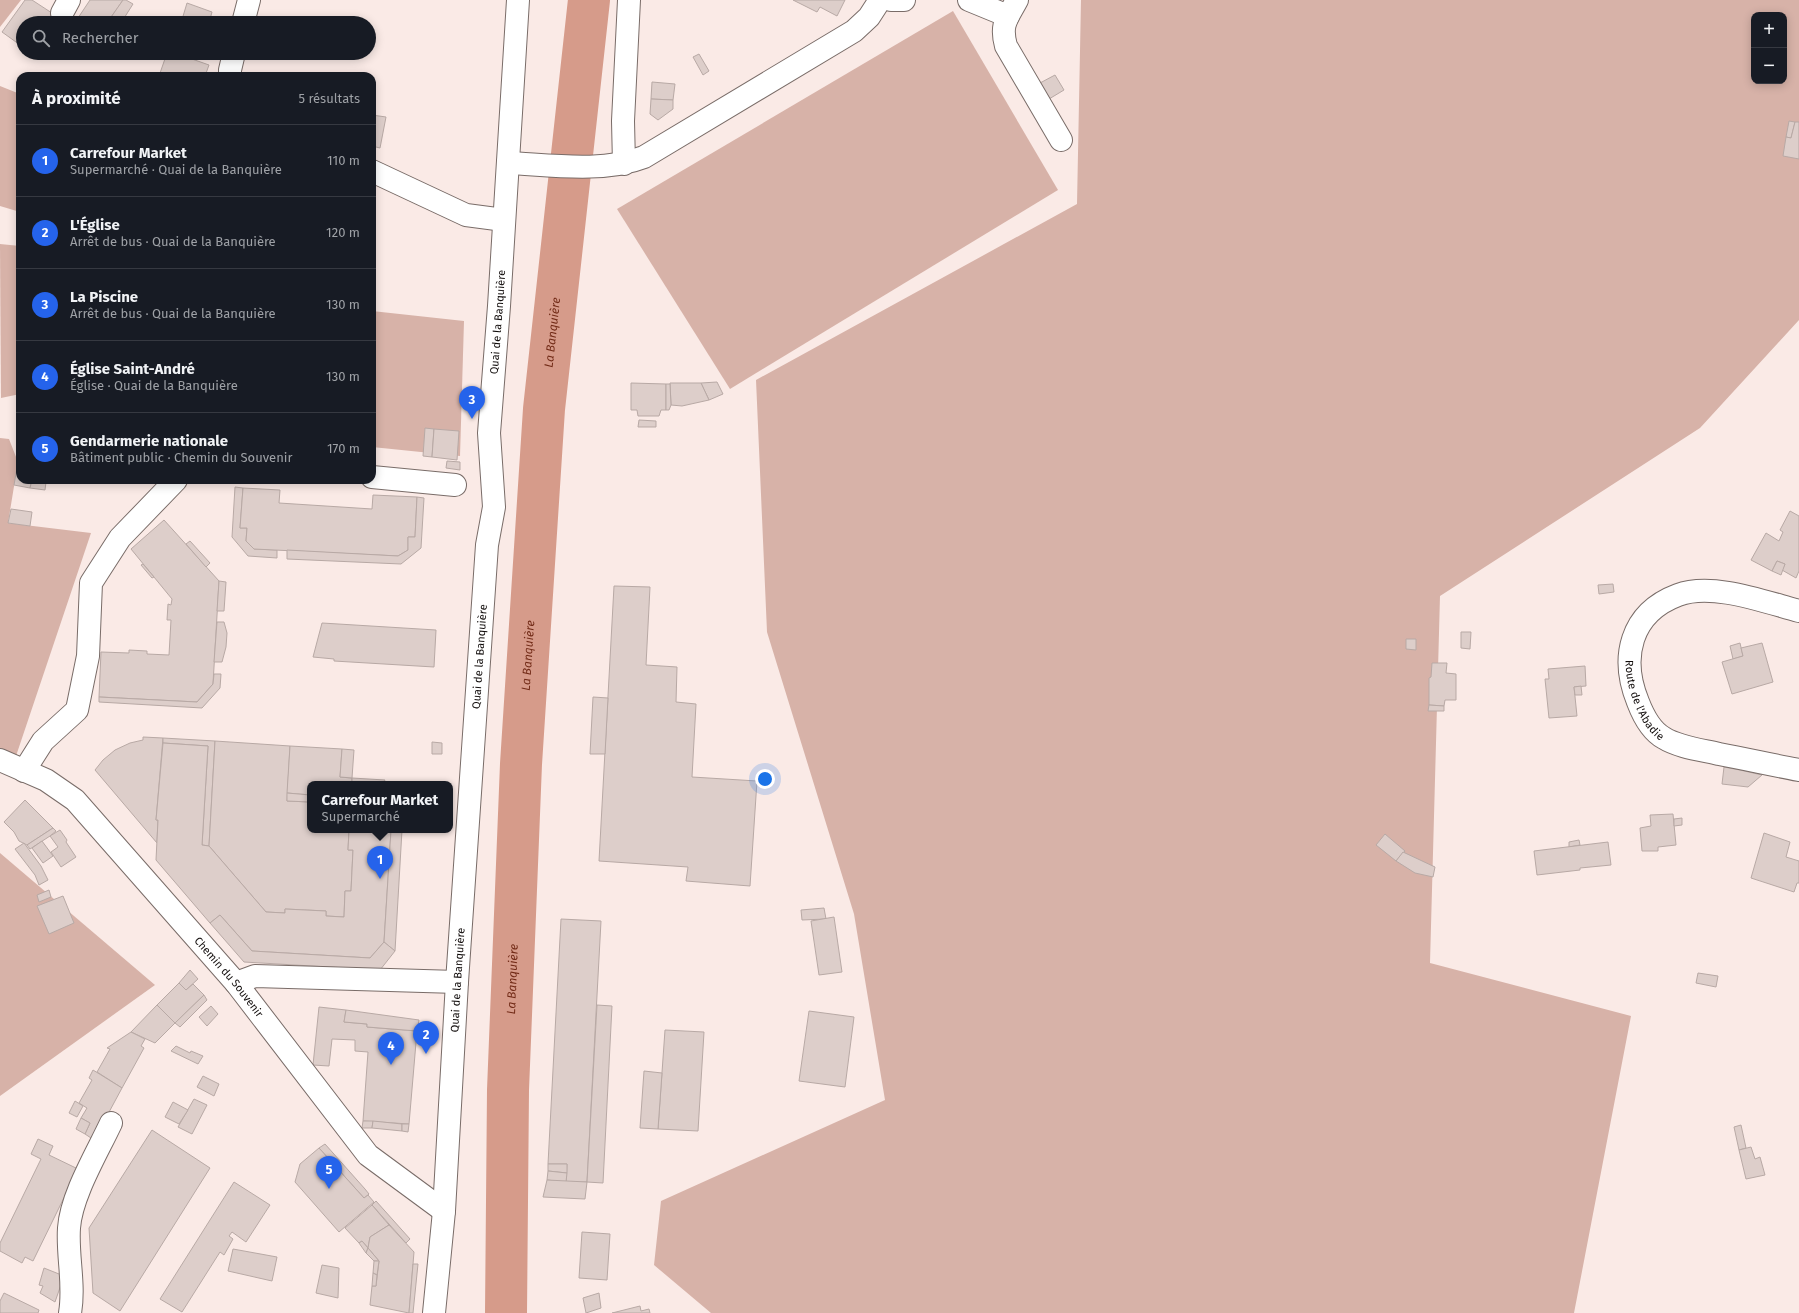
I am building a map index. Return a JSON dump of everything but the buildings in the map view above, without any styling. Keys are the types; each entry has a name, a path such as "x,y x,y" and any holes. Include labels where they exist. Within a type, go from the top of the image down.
{"street":[{"path":"245,16 249,0"},
{"name":"Quai de la Banquière","path":"434,1313 444,1211 457,982 487,545 494,507 489,433 518,0"},
{"path":"615,166 624,121 629,0"},
{"path":"508,163 615,166 644,158 830,47 854,31 869,17 880,0"},
{"path":"891,0 904,0"},
{"path":"969,0 1012,8 1003,27 1003,35 1006,46 1061,140"},
{"path":"230,72 232,60"},
{"path":"376,173 466,215 504,220"},
{"path":"376,477 455,485"},
{"path":"24,771 43,741 77,710 88,656 91,583 120,538 172,484"},
{"name":"Route de l'Abadie","path":"1799,611 1716,592 1696,591 1678,595 1646,614 1632,639 1629,653 1632,688 1640,708 1656,732 1664,739 1692,748 1799,770"},
{"name":"Chemin du Souvenir","path":"0,760 46,780 75,800 236,983 368,1155 444,1211"},
{"path":"236,983 254,976 457,982"},
{"path":"70,1313 72,1298 69,1227 78,1192 111,1123"}],"shaded area":[{"path":"0,0 21,0 0,27"},
{"path":"1081,0 1799,0 1799,320 1700,428 1440,596 1430,963 1631,1016 1574,1313 711,1313 654,1265 661,1201 885,1100 854,914 767,632 756,380 1077,204"},
{"path":"953,11 1058,190 730,389 617,209"},
{"path":"0,86 16,92 16,211 0,206"},
{"path":"0,244 16,246 16,395 1,398"},
{"path":"376,311 464,321 460,456 376,447"},
{"path":"0,438 9,439 16,457 16,474 8,523 91,533 16,756 0,748"},
{"path":"0,853 155,985 0,1096"}],"waterway":[{"name":"La Banquière","path":"506,1313 508,1090 521,764 544,409 589,0"}],"place":[{"name":"La Piscine","path":"472,419"},
{"name":"Carrefour Market","path":"380,879"},
{"name":"L'Église","path":"426,1054"},
{"name":"Église Saint-André","path":"391,1065"},
{"name":"Gendarmerie nationale","path":"329,1189"}]}
